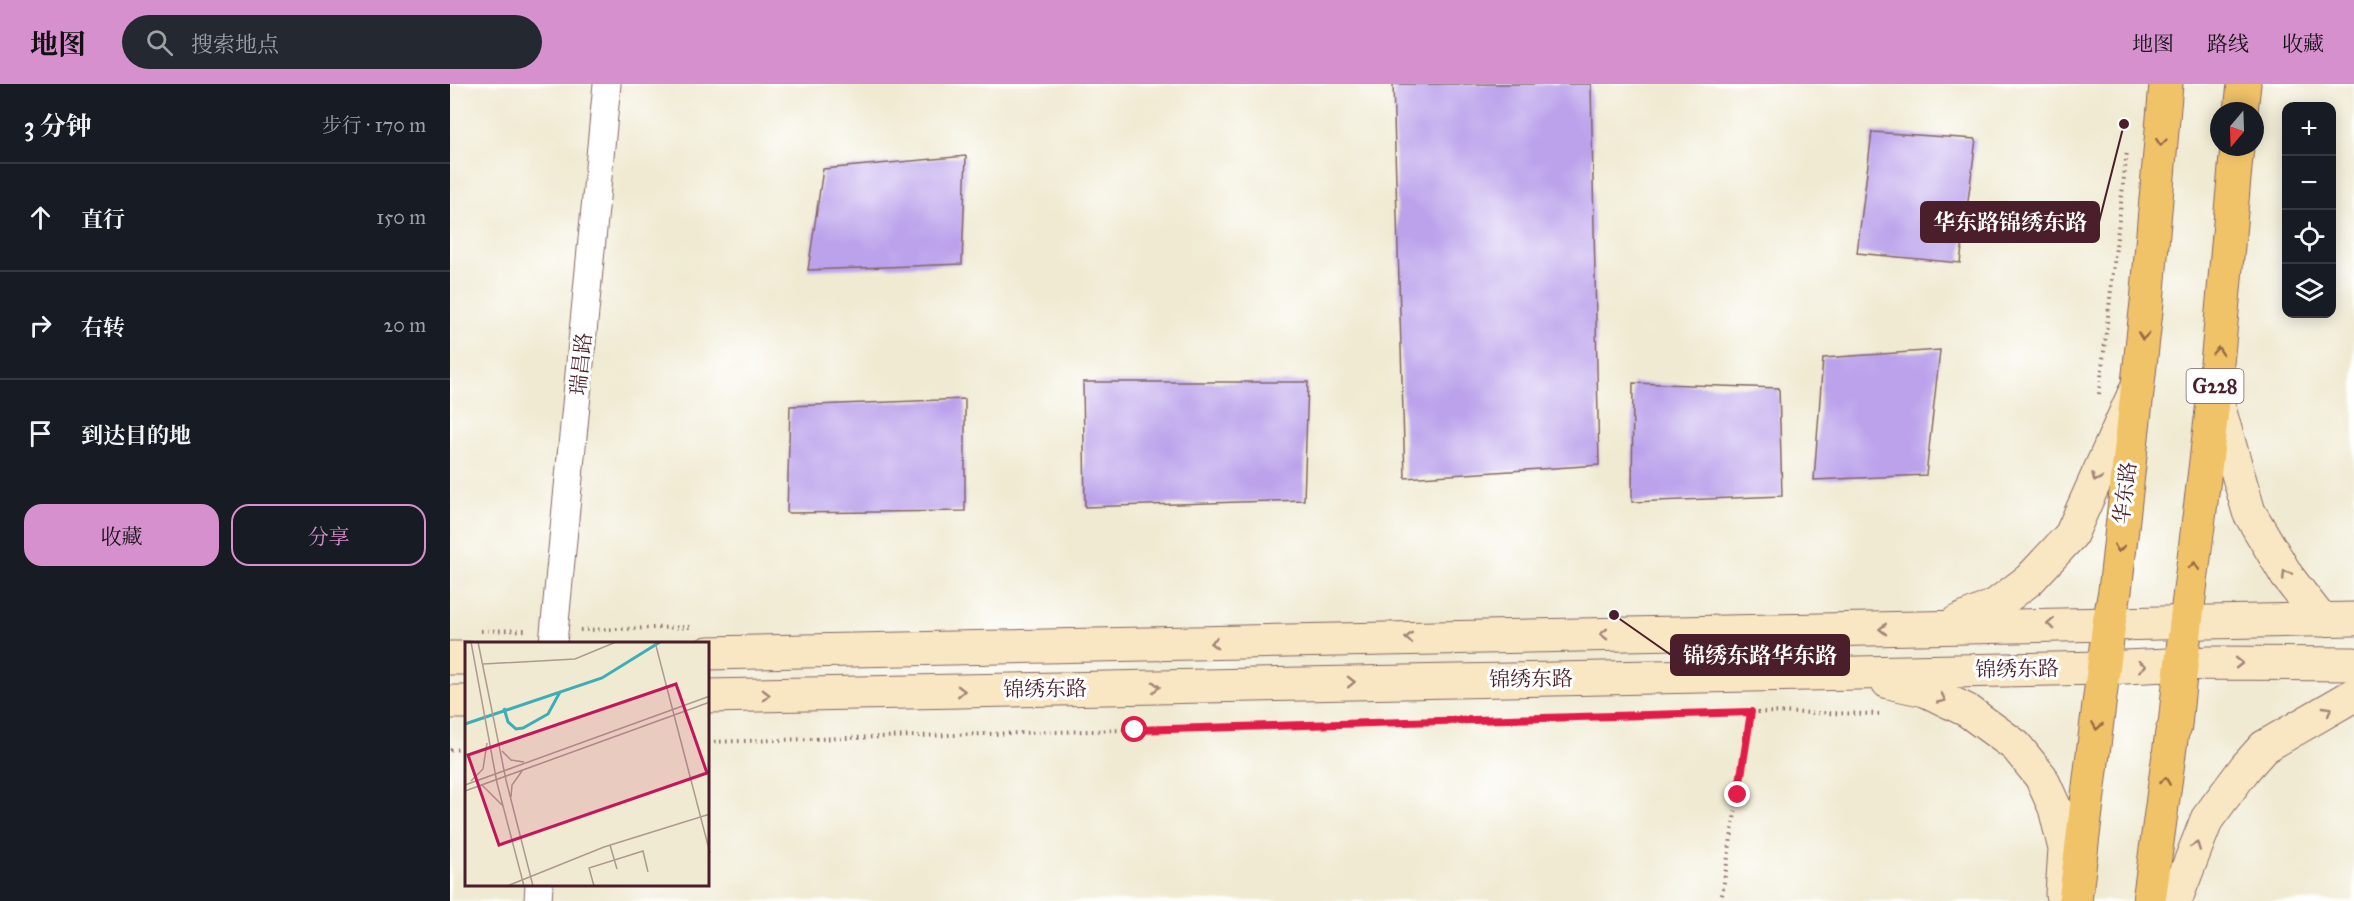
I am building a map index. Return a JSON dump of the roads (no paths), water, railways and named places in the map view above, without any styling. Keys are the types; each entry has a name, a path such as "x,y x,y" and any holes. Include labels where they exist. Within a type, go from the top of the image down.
{"highway":[{"name":"华东路","path":"2075,901 2109,623 2115,591 2166,84"},
{"path":"2242,102 2244,84"},
{"name":"G228","path":"2149,901 2172,732 2175,726 2185,623 2214,391 2236,156"}],"main road":[{"path":"1942,628 1996,605 2029,580 2071,535 2137,386"},
{"path":"2214,391 2249,513 2287,576 2321,620"},
{"name":"锦绣东路","path":"710,653 2109,623 2354,620"},
{"name":"锦绣东路","path":"710,696 2104,668 2181,663 2354,664"},
{"path":"1846,672 1925,690 1968,711 2016,746 2041,777 2055,808 2065,849 2062,901"},
{"path":"2175,901 2207,819 2246,767 2264,747 2354,695"}],"street":[{"name":"瑞昌路","path":"553,642 607,84"}],"place":[{"name":"华东路锦绣东路","path":"2124,124"},
{"name":"锦绣东路华东路","path":"1614,615"}]}
